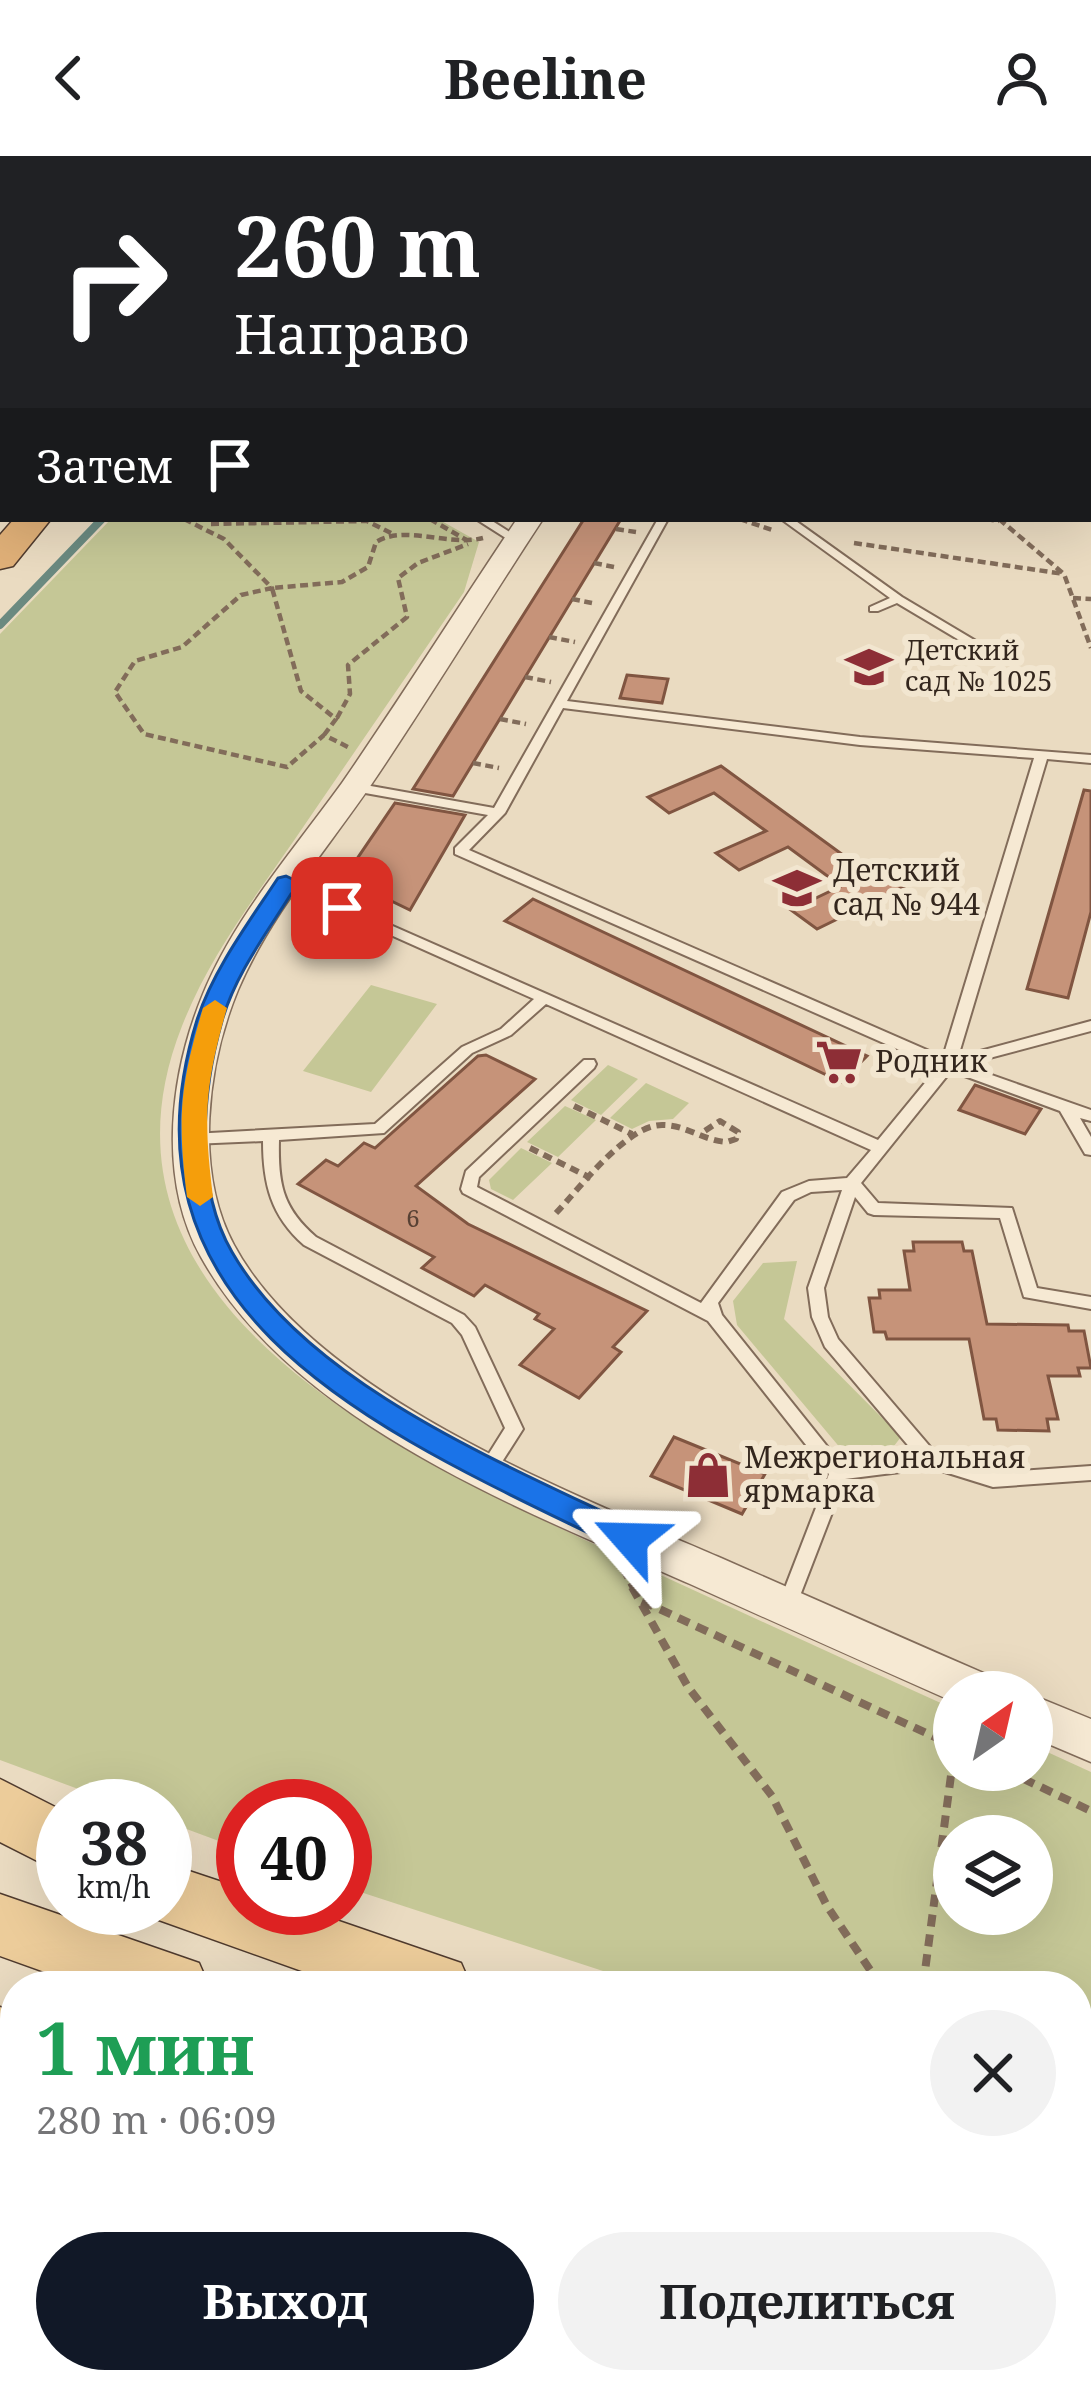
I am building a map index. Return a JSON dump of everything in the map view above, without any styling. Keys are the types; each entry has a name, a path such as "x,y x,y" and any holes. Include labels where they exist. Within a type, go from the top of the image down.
{"highway":[{"path":"0,558 30,522"}],"main road":[{"path":"0,1808 36,1831"},
{"path":"0,1825 36,1839"},
{"path":"192,1902 393,1971"},
{"path":"0,1925 132,1971"}],"street":[{"path":"516,530 234,967 210,1020 198,1067 192,1139 202,1211 218,1252 242,1288 291,1340 346,1385 487,1471 933,1672"},
{"path":"1053,1725 1091,1742"}],"lane":[{"path":"661,522 498,813 460,851 948,1064 1091,1116"},
{"path":"790,522 898,599 990,653"},
{"path":"874,609 898,599"},
{"path":"559,704 860,741 1091,759"},
{"path":"932,1461 830,1342 820,1317 817,1288 821,1264 852,1183 948,1064 1041,757"},
{"path":"363,773 498,813"},
{"path":"286,883 879,1147"},
{"path":"192,1139 379,1129 467,1050 506,1032 544,998"},
{"path":"948,1064 1091,1026"},
{"path":"589,1064 468,1179 469,1189 714,1317 838,1473"},
{"path":"1066,1108 1091,1150"},
{"path":"271,1136 273,1196 291,1225 310,1241 458,1319 469,1331 514,1429 487,1471"},
{"path":"852,1183 874,1209 1006,1213 1030,1293 1091,1303"},
{"path":"714,1317 711,1294 779,1205 809,1187 852,1183"},
{"path":"838,1473 932,1461 993,1480 1091,1473"},
{"path":"787,1607 838,1473"}],"path":[{"path":"203,522 239,549 248,571 272,588 301,692 336,719"},
{"path":"208,524 314,522"},
{"path":"369,522 391,533 471,542"},
{"path":"435,522 471,542"},
{"path":"746,522 762,530 1064,574"},
{"path":"1001,522 1064,574 1091,648"},
{"path":"391,533 376,542 368,567 342,582 241,595 182,647 134,662 115,692 144,734 287,767 336,719 350,694 348,665 407,617 398,578 418,563 516,530"},
{"path":"1072,598 1091,599"},
{"path":"324,735 363,773"},
{"path":"554,1097 633,1135"},
{"path":"541,1228 633,1135 670,1124 700,1134 728,1143 737,1132 720,1121 700,1134"},
{"path":"511,1138 591,1178"},
{"path":"630,1539 619,1564 688,1688 772,1796 827,1906 870,1971"},
{"path":"640,1600 933,1740"},
{"path":"924,1971 948,1791"},
{"path":"1050,1791 1091,1810"}],"green space":[{"path":"108,522 443,522 479,542 464,592 248,907 182,1026 160,1126 174,1215 217,1293 281,1361 360,1420 534,1516 933,1699 933,1791 1053,1791 1053,1755 1091,1772 1091,1971 603,1971 372,1896 372,1779 216,1779 216,1840 192,1831 192,1779 51,1779 0,1760 0,634"},
{"path":"371,985 437,1004 371,1092 303,1071"},
{"path":"608,1065 638,1079 601,1115 571,1100"},
{"path":"646,1083 689,1103 673,1119 649,1121 632,1129 610,1118"},
{"path":"565,1106 596,1120 558,1157 527,1142"},
{"path":"521,1148 552,1163 513,1200 491,1189 489,1180"},
{"path":"797,1261 784,1319 901,1437 890,1451 847,1456 737,1325 733,1301 763,1263"}],"building":[{"path":"582,522 619,522 453,796 413,789"},
{"path":"627,675 668,679 662,703 620,698"},
{"path":"721,766 869,874 893,863 917,880 817,929 791,910 841,886 788,847 739,870 716,853 766,831 714,793 669,813 648,797"},
{"path":"1084,790 1091,791 1091,912 1068,998 1027,989"},
{"path":"395,803 465,815 410,910 344,878"},
{"path":"533,899 867,1056 841,1082 505,921"},
{"path":"486,1055 535,1079 416,1186 468,1224 647,1311 613,1347 621,1352 579,1398 520,1365 554,1329 535,1319 539,1314 485,1285 474,1296 422,1268 434,1257 298,1184 326,1160 338,1166 364,1143 375,1148 478,1056"},
{"path":"975,1085 1041,1109 1025,1134 959,1110"},
{"path":"913,1242 962,1242 964,1251 972,1251 987,1324 1068,1325 1069,1331 1084,1331 1091,1368 1078,1368 1080,1376 1048,1376 1058,1419 1047,1419 1049,1431 998,1430 996,1419 984,1419 969,1339 887,1339 885,1332 874,1332 869,1298 880,1298 879,1290 910,1290 904,1251 914,1251"},
{"name":"Межрегиональная ярмарка","path":"674,1437 765,1474 742,1514 651,1476"}],"waterway":[{"path":"0,625 99,522"}],"slow traffic":[{"path":"200,1197 191,1123 198,1067 215,1008"}],"place":[{"name":"Детский сад № 1025","path":"869,667"},
{"name":"Детский сад № 944","path":"797,888"},
{"name":"Родник","path":"839,1062"},
{"name":"Межрегиональная ярмарка","path":"708,1475"}],"route":[{"path":"342,908 286,883 234,967 210,1020 191,1123 202,1211 218,1252 242,1288 291,1340 346,1385 435,1443 630,1539"}]}
